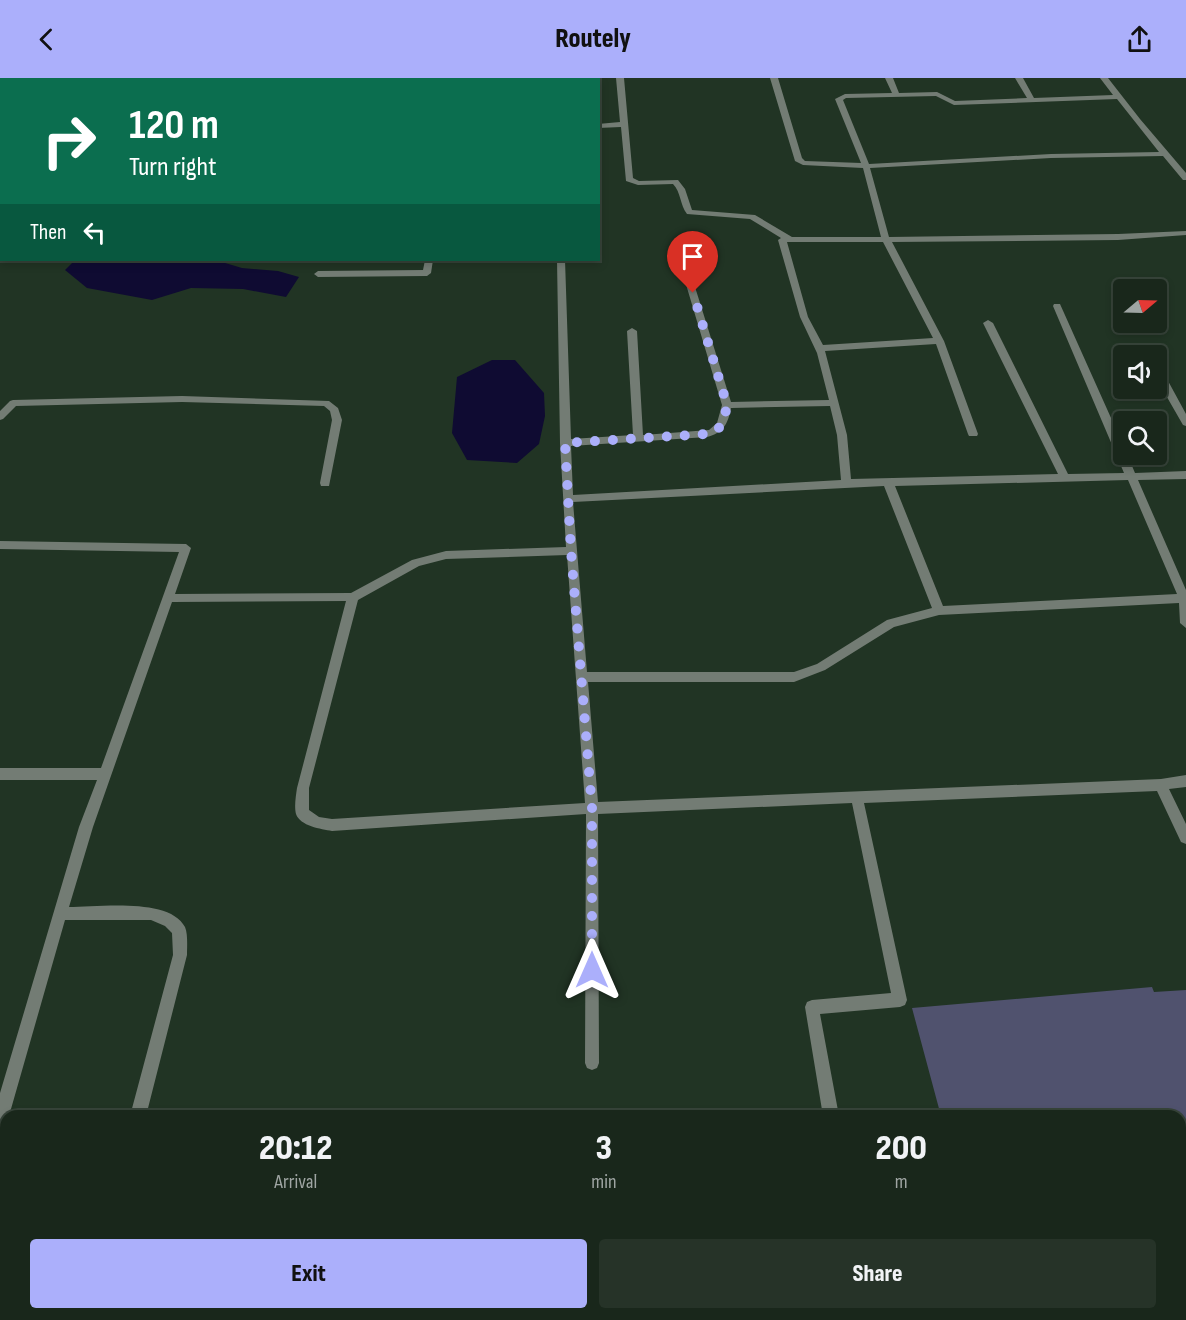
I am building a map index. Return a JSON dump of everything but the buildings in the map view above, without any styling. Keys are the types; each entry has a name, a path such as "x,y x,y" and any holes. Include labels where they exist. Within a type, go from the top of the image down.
{"street":[{"path":"620,78 629,179 638,183 675,183 681,188 687,210 690,212 740,214 752,217 790,240"},
{"path":"774,78 798,159 802,162 866,166 985,159 1165,153"},
{"path":"889,78 897,95"},
{"path":"1019,78 1031,99"},
{"path":"1104,78 1186,178"},
{"path":"973,434 939,341 886,239 866,166 839,99 845,96 938,94 954,103 1118,97"},
{"path":"600,126 624,124"},
{"path":"846,483 842,435 834,402 819,348 804,317 782,240 1118,237 1186,233"},
{"path":"318,274 427,273 429,261"},
{"path":"561,261 568,499 592,808 592,1064"},
{"path":"565,443 714,432 723,424 727,405 686,271"},
{"path":"1057,306 1184,598 1186,623"},
{"path":"988,323 1065,478"},
{"path":"632,331 638,438"},
{"path":"819,348 939,341"},
{"path":"1167,388 1186,423"},
{"path":"0,417 13,404 182,399 326,403 335,410 337,420 325,483"},
{"path":"727,405 834,402"},
{"path":"568,499 846,483 1186,475"},
{"path":"888,482 939,611"},
{"path":"0,545 186,548 86,827 3,1110"},
{"path":"168,598 353,597 416,563 446,555 571,551"},
{"path":"353,597 303,788 302,813 316,822 332,825 592,808 1161,785 1186,782"},
{"path":"582,677 794,677 821,667 891,623 939,611 1184,598"},
{"path":"0,774 105,774"},
{"path":"1161,785 1186,838"},
{"path":"830,1110 813,1007 900,1000 857,798"},
{"path":"60,914 151,913 170,921 179,930 180,955 140,1110"}],"shaded area":[{"path":"74,261 218,261 242,268 278,271 299,277 286,297 243,289 191,288 152,300 87,288 65,270"},
{"path":"492,360 515,360 544,393 545,416 539,444 517,463 467,460 452,433 457,377"},
{"path":"1152,987 1154,992 1186,990 1186,1110 939,1110 912,1008"}],"route":[{"path":"592,970 592,808 571,551 565,443 707,434 719,429 723,424 727,405 693,293"}]}
